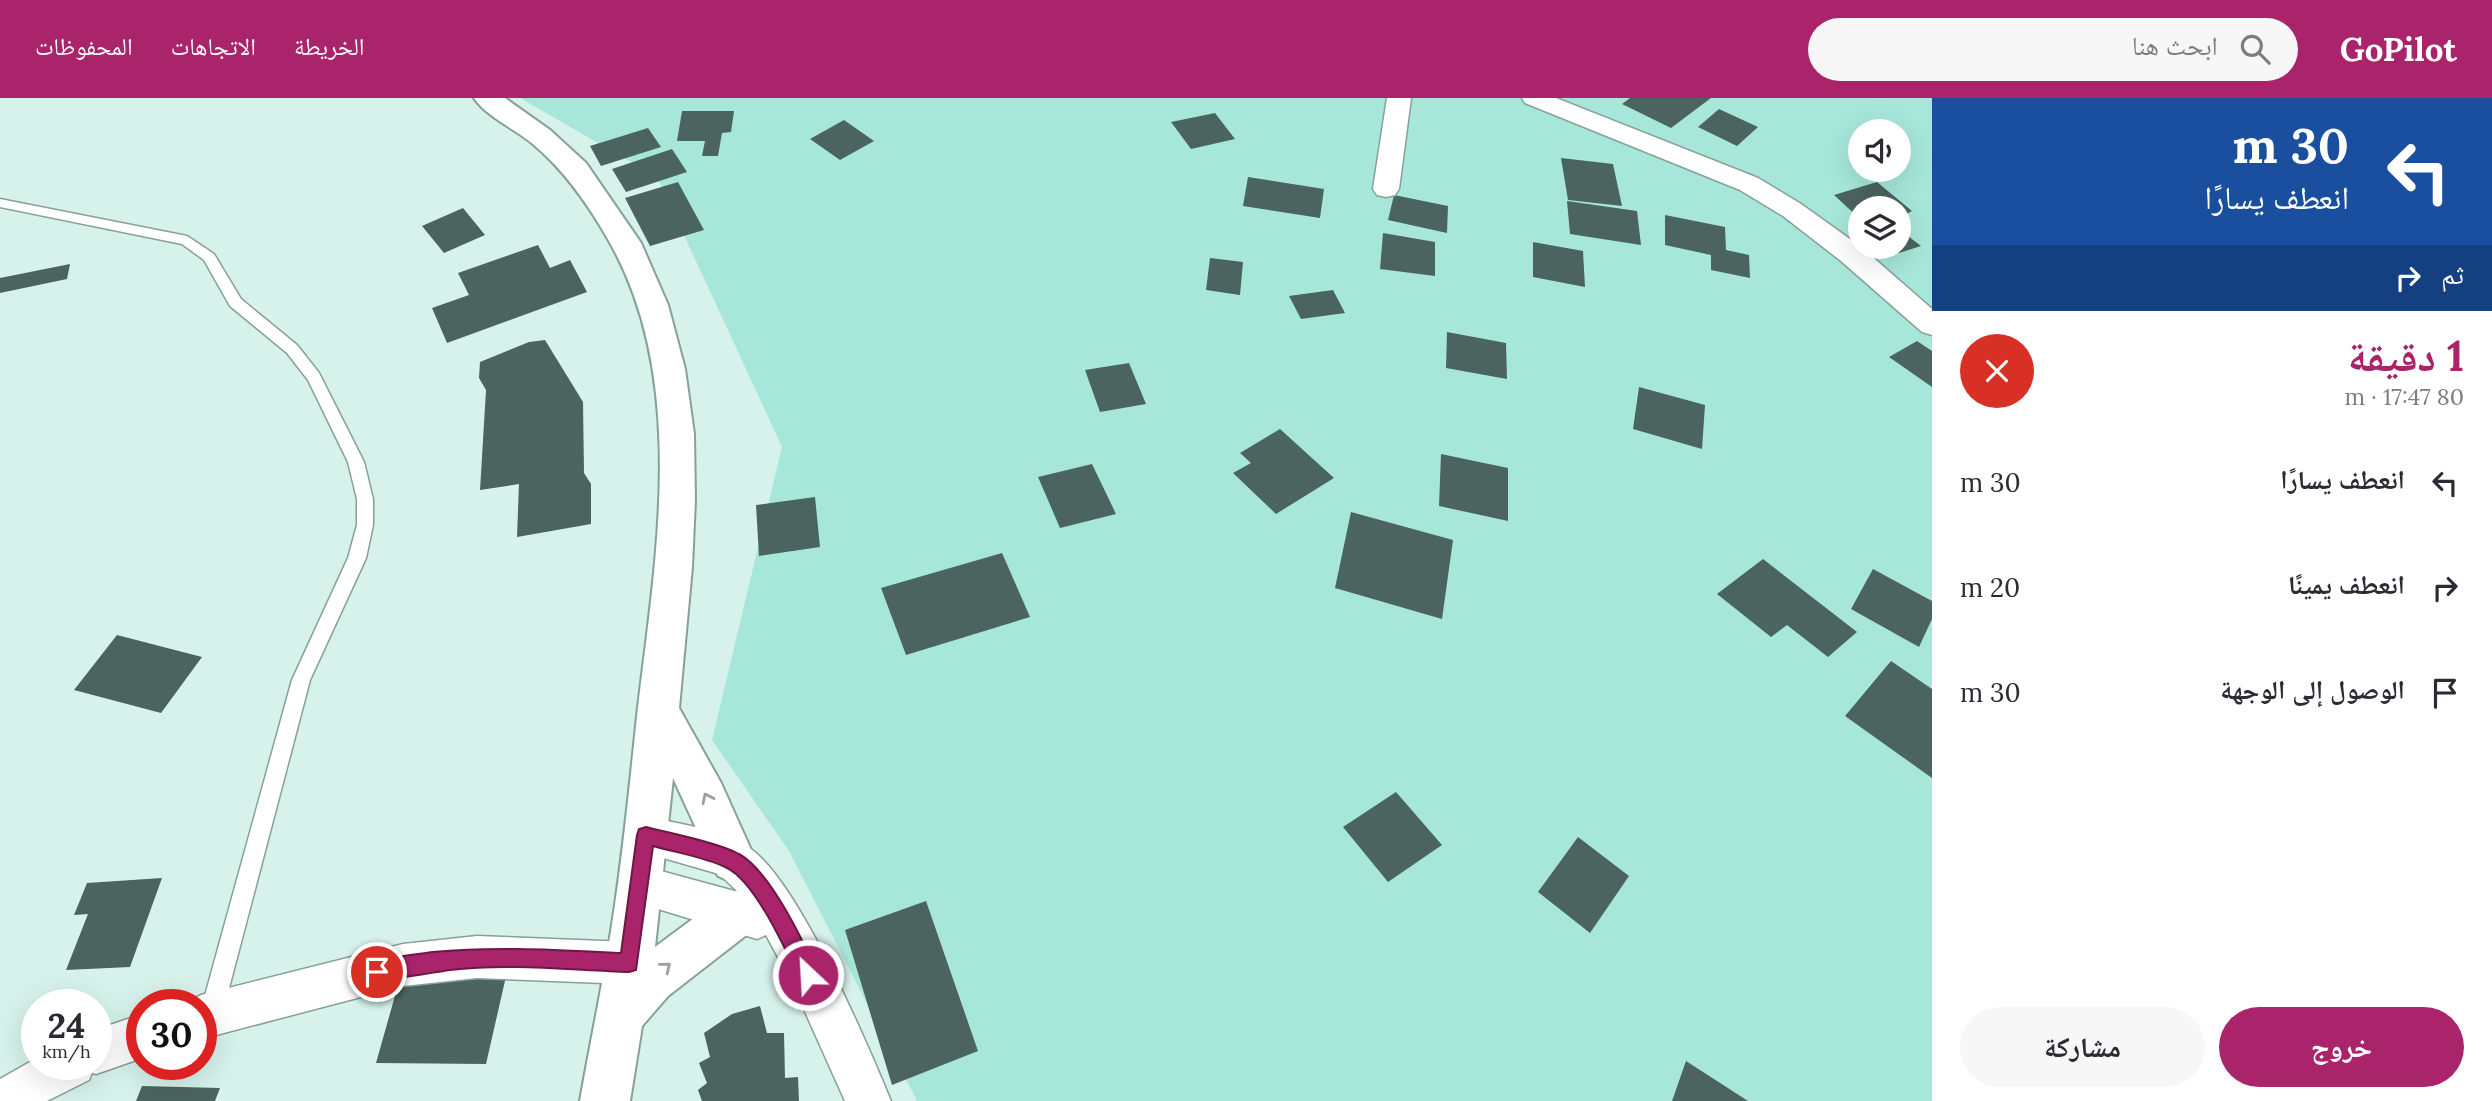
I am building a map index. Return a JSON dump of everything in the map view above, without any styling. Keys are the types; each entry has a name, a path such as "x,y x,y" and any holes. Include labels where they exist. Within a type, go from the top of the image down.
{"street":[{"path":"488,98 552,147 586,180 616,227 640,274 661,327 676,411 680,502 646,835 629,963 605,1101"},
{"path":"1386,189 1399,98"},
{"path":"1534,98 1749,184 1792,210 1851,254 1932,325"},
{"path":"658,709 706,796 734,861 762,890 784,924 867,1101"},
{"path":"646,835 734,861"},
{"path":"639,885 737,914 784,924"},
{"path":"619,1016 651,979 737,914"},
{"path":"217,1012 403,965 477,957 629,963"},
{"path":"8,1101 41,1080"}],"lane":[{"path":"0,203 187,241 209,257 223,277 235,302 292,349 314,377 356,462 365,499 365,525 357,558 301,680 213,989"}],"green space":[{"path":"520,98 1932,98 1932,1101 917,1101 789,851 712,740 782,447 657,177"}],"building":[{"path":"1630,98 1711,98 1671,128 1622,104"},
{"path":"1719,109 1758,127 1737,146 1698,127"},
{"path":"682,111 734,111 731,132 722,133 718,156 702,156 705,141 677,141"},
{"path":"1215,113 1235,139 1191,149 1171,122"},
{"path":"844,120 874,141 840,160 810,139"},
{"path":"648,128 661,147 601,166 590,146"},
{"path":"672,149 687,172 626,192 612,169"},
{"path":"1561,158 1613,164 1622,206 1568,200"},
{"path":"1248,177 1324,189 1320,218 1243,206"},
{"path":"678,182 704,230 650,246 625,198"},
{"path":"1877,182 1894,196 1848,196 1848,208 1834,195"},
{"path":"1394,195 1448,206 1447,233 1388,220"},
{"path":"1567,201 1637,211 1641,245 1570,234"},
{"path":"463,208 485,235 444,253 422,226"},
{"path":"1665,215 1725,227 1726,250 1749,255 1750,278 1711,270 1711,255 1665,245"},
{"path":"1383,233 1435,242 1435,276 1380,269"},
{"path":"1911,238 1921,246 1911,249"},
{"path":"1533,242 1583,251 1585,287 1533,277"},
{"path":"538,245 550,268 570,260 587,292 447,343 432,308 469,295 458,273"},
{"path":"1210,258 1243,262 1240,295 1206,290"},
{"path":"70,264 67,279 0,293 0,278"},
{"path":"1333,290 1345,313 1301,319 1289,296"},
{"path":"1447,332 1506,343 1507,379 1446,368"},
{"path":"545,340 583,402 584,473 591,484 591,524 517,537 519,484 480,490 486,390 479,378 480,362 529,342"},
{"path":"1917,341 1932,351 1932,387 1889,357"},
{"path":"1129,363 1146,404 1100,412 1085,370"},
{"path":"1639,387 1705,405 1702,449 1633,429"},
{"path":"1280,429 1334,478 1276,514 1233,473 1251,463 1240,453"},
{"path":"1441,454 1508,468 1508,521 1439,506"},
{"path":"1092,464 1116,514 1060,528 1038,477"},
{"path":"815,497 820,547 759,556 756,505"},
{"path":"1351,512 1453,540 1442,619 1335,588"},
{"path":"1002,553 1030,617 906,655 881,588"},
{"path":"1763,559 1857,632 1828,657 1787,625 1771,637 1717,594"},
{"path":"1873,569 1932,601 1932,619 1919,647 1851,609"},
{"path":"117,635 202,657 161,713 74,690"},
{"path":"1891,661 1932,689 1932,778 1845,716"},
{"path":"1396,792 1442,845 1388,882 1343,827"},
{"path":"1578,837 1629,876 1590,933 1538,892"},
{"path":"162,878 130,967 66,970 88,914 74,915 87,883"},
{"path":"926,901 978,1051 892,1085 845,930"},
{"path":"402,971 507,972 486,1064 376,1063"},
{"path":"760,1006 767,1033 784,1033 785,1078 798,1077 799,1101 702,1101 698,1090 707,1083 699,1063 710,1057 704,1033 732,1014"},
{"path":"1686,1061 1748,1101 1672,1101"},
{"path":"142,1086 220,1088 215,1101 136,1101"}],"route":[{"path":"377,972 403,965 477,957 629,963 646,835 734,861 762,890 784,924 808,975"}]}
